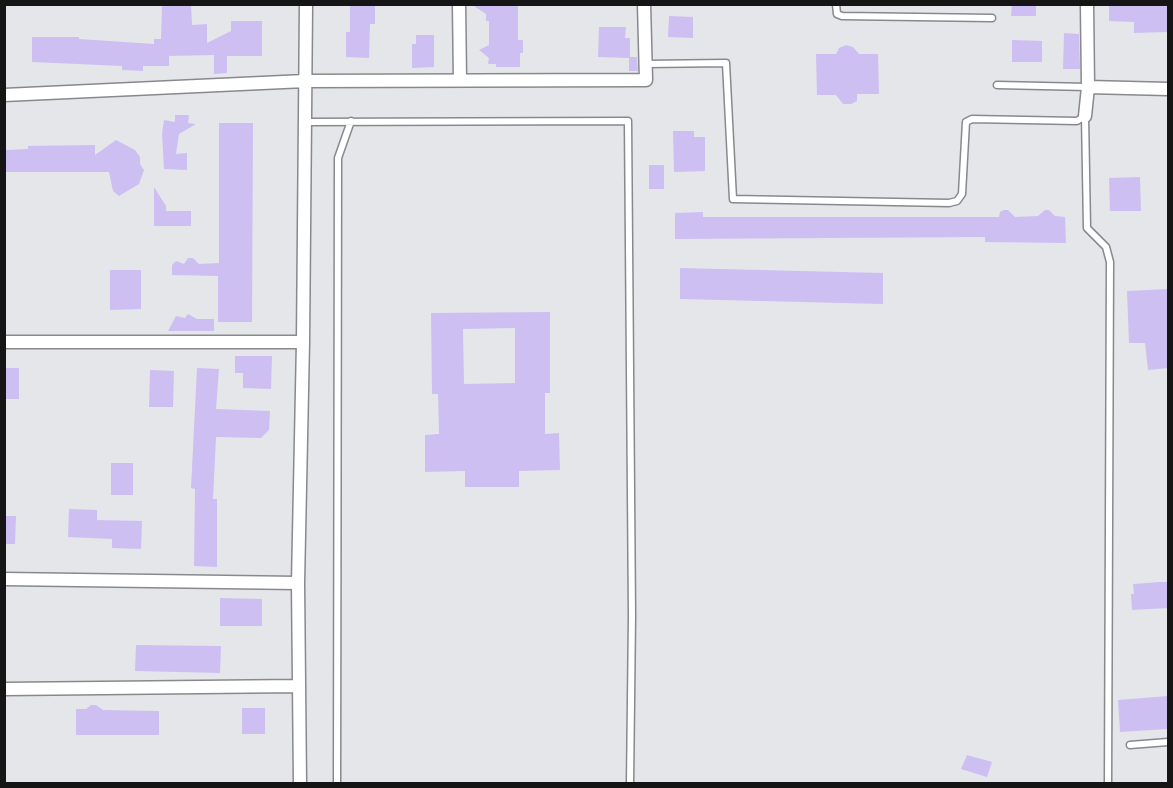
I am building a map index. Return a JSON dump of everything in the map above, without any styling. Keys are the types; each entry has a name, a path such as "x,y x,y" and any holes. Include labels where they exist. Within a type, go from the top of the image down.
{"street":[{"path":"300,783 298,583 306,4"},
{"path":"459,4 460,80"},
{"path":"4,95 305,81 646,80 644,4"},
{"path":"1085,116 1088,87 1087,4"},
{"path":"1088,87 1168,89"},
{"path":"4,342 303,342"},
{"path":"4,579 298,583"},
{"path":"4,689 299,686"}],"lane":[{"path":"836,4 837,14 842,16 992,18"},
{"path":"645,64 726,63 733,199 949,203 957,201 962,194 966,122 972,119 1077,120 1085,116 1087,228 1106,247 1110,262 1108,783"},
{"path":"997,85 1088,87"},
{"path":"337,783 339,158 351,121"},
{"path":"305,122 628,121 632,616 630,783"},
{"path":"1130,745 1168,742"}],"building":[{"path":"162,4 191,4 192,25 207,24 207,43 231,31 231,21 262,21 262,56 227,56 227,73 214,74 214,55 169,56 169,66 143,66 143,71 122,70 122,66 32,62 32,37 79,37 79,39 154,44 154,39 161,39"},
{"path":"350,4 375,4 375,24 370,24 369,58 346,57 346,32 350,32"},
{"path":"471,4 518,4 518,40 523,40 520,67 496,67 496,64 488,64 489,58 479,50 489,45 489,21 486,21 486,14"},
{"path":"1012,4 1036,4 1036,16 1011,16"},
{"path":"1109,4 1168,4 1168,32 1134,33 1134,22 1109,21"},
{"path":"669,16 693,17 693,38 668,37"},
{"path":"599,27 626,27 625,38 630,38 630,57 637,57 638,71 629,71 629,58 598,57"},
{"path":"1064,33 1079,34 1080,69 1063,69"},
{"path":"416,35 434,35 434,67 412,68 412,44 416,44"},
{"path":"1012,40 1042,41 1042,62 1012,62"},
{"path":"846,45 853,47 859,54 878,54 879,94 857,94 857,101 851,104 843,104 836,95 817,95 816,54 836,54 839,48"},
{"path":"175,115 189,115 188,123 196,124 179,134 176,154 187,153 187,170 164,169 162,134 164,120 175,122"},
{"path":"219,123 253,123 252,322 218,322 218,276 172,275 172,265 176,261 184,264 188,258 193,258 199,264 219,263"},
{"path":"673,131 694,131 694,137 705,137 705,171 674,172"},
{"path":"116,140 135,150 144,170 139,184 119,196 113,191 109,172 4,172 4,150 28,149 28,146 95,145 95,155"},
{"path":"649,165 664,165 664,189 649,189"},
{"path":"1140,177 1141,211 1110,211 1109,178"},
{"path":"154,187 166,206 166,211 191,211 191,226 154,226"},
{"path":"1008,210 1015,217 1038,216 1045,210 1049,210 1055,216 1065,217 1066,243 985,242 985,237 675,239 675,213 703,212 703,217 999,217 1000,212"},
{"path":"680,268 883,273 883,304 680,299"},
{"path":"110,270 141,270 141,309 110,310"},
{"path":"1168,289 1168,368 1148,370 1145,343 1129,343 1127,291"},
{"path":"550,312 550,393 545,393 545,434 559,433 560,470 519,471 519,487 465,487 465,471 425,472 425,435 439,434 438,394 432,394 431,313","holes":["515,328 515,383 464,384 463,329"]},
{"path":"188,314 197,319 214,319 214,331 168,331 176,316 185,318"},
{"path":"235,356 272,356 271,389 243,388 243,373 235,373"},
{"path":"4,368 19,368 19,399 4,399"},
{"path":"197,368 219,369 216,409 270,411 269,430 261,438 216,437 213,499 217,499 217,567 194,566 195,489 191,488"},
{"path":"150,370 174,371 173,407 149,407"},
{"path":"111,463 133,463 133,495 111,495"},
{"path":"69,509 97,510 97,520 142,521 141,549 112,548 112,539 68,537"},
{"path":"4,516 16,516 15,544 4,544"},
{"path":"1168,582 1168,608 1132,610 1133,584"},
{"path":"220,598 262,599 262,626 220,626"},
{"path":"136,645 221,646 220,673 135,671"},
{"path":"1168,696 1168,729 1120,732 1118,700"},
{"path":"91,705 96,705 103,710 159,711 159,735 76,735 76,709 86,709"},
{"path":"242,708 265,708 265,734 242,734"},
{"path":"967,755 992,762 987,777 961,769"}]}
